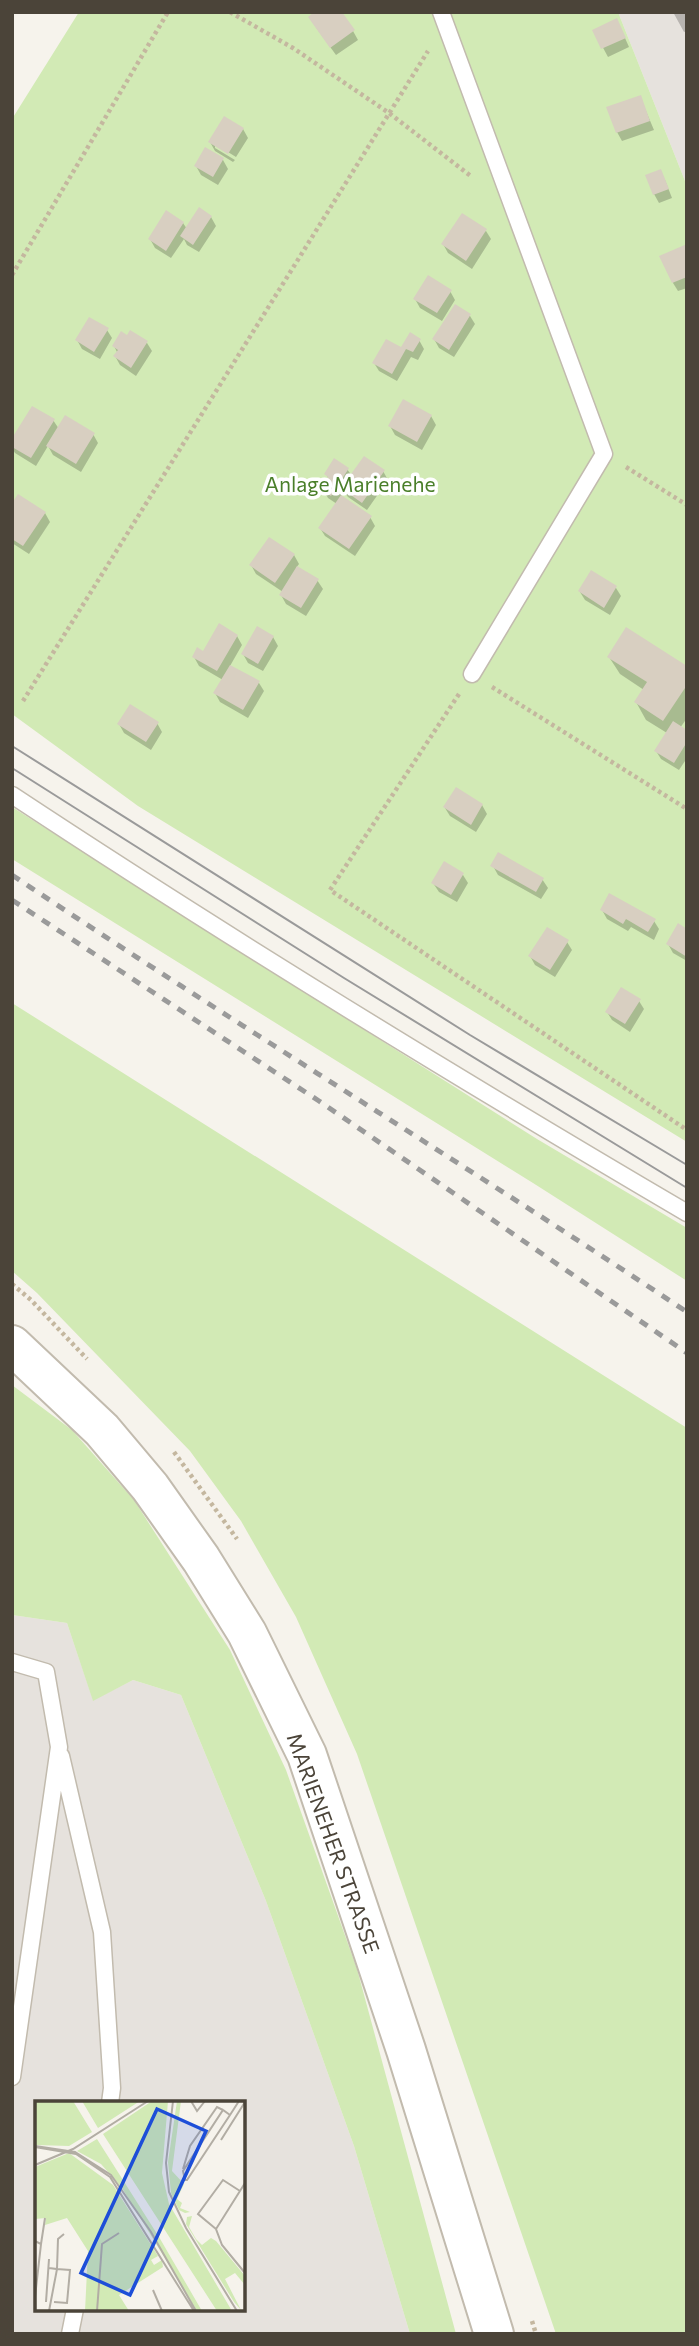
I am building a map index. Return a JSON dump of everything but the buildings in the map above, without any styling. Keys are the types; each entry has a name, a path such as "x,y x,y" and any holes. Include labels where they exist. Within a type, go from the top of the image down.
{"street":[{"name":"MARIENEHER STRASSE","path":"12,1345 102,1430 150,1487 201,1559 253,1645 307,1755 406,2050 495,2334"}],"lane":[{"path":"443,18 604,454 472,674"},
{"path":"12,795 489,1097 687,1213"},
{"path":"12,1662 46,1672 59,1747 102,1933 112,2088 110,2101"},
{"path":"12,2077 59,1747"},
{"path":"71,2334 75,2311"}],"path":[{"path":"12,275 168,12"},
{"path":"230,12 293,48 389,113 514,209"},
{"path":"23,701 389,113 443,18"},
{"path":"604,454 687,505"},
{"path":"687,809 472,674 330,890 687,1130"}],"shaded area":[{"path":"618,12 687,12 687,186"},
{"path":"12,1615 67,1623 93,1700 133,1680 181,1695 266,1901 354,2146 410,2334 12,2334"}],"green space":[{"name":"Anlage Marienehe","path":"79,12 618,12 687,186 687,1142 138,806 12,714 12,119"},
{"path":"12,807 537,1139 687,1228 687,1281 12,859"},
{"path":"12,1003 687,1428 687,2334 556,2334 357,1754 296,1617 241,1521 190,1451 37,1293 12,1271"},
{"path":"12,1385 72,1430 134,1500 230,1650 286,1770 357,1969 456,2334 410,2334 354,2146 266,1901 181,1695 133,1680 93,1701 67,1623 12,1615"}],"tram line":[{"path":"12,746 470,1035 687,1165"},
{"path":"12,768 344,978 687,1188"}],"railway":[{"path":"12,875 687,1312"},
{"path":"12,900 319,1101 687,1353"}]}
